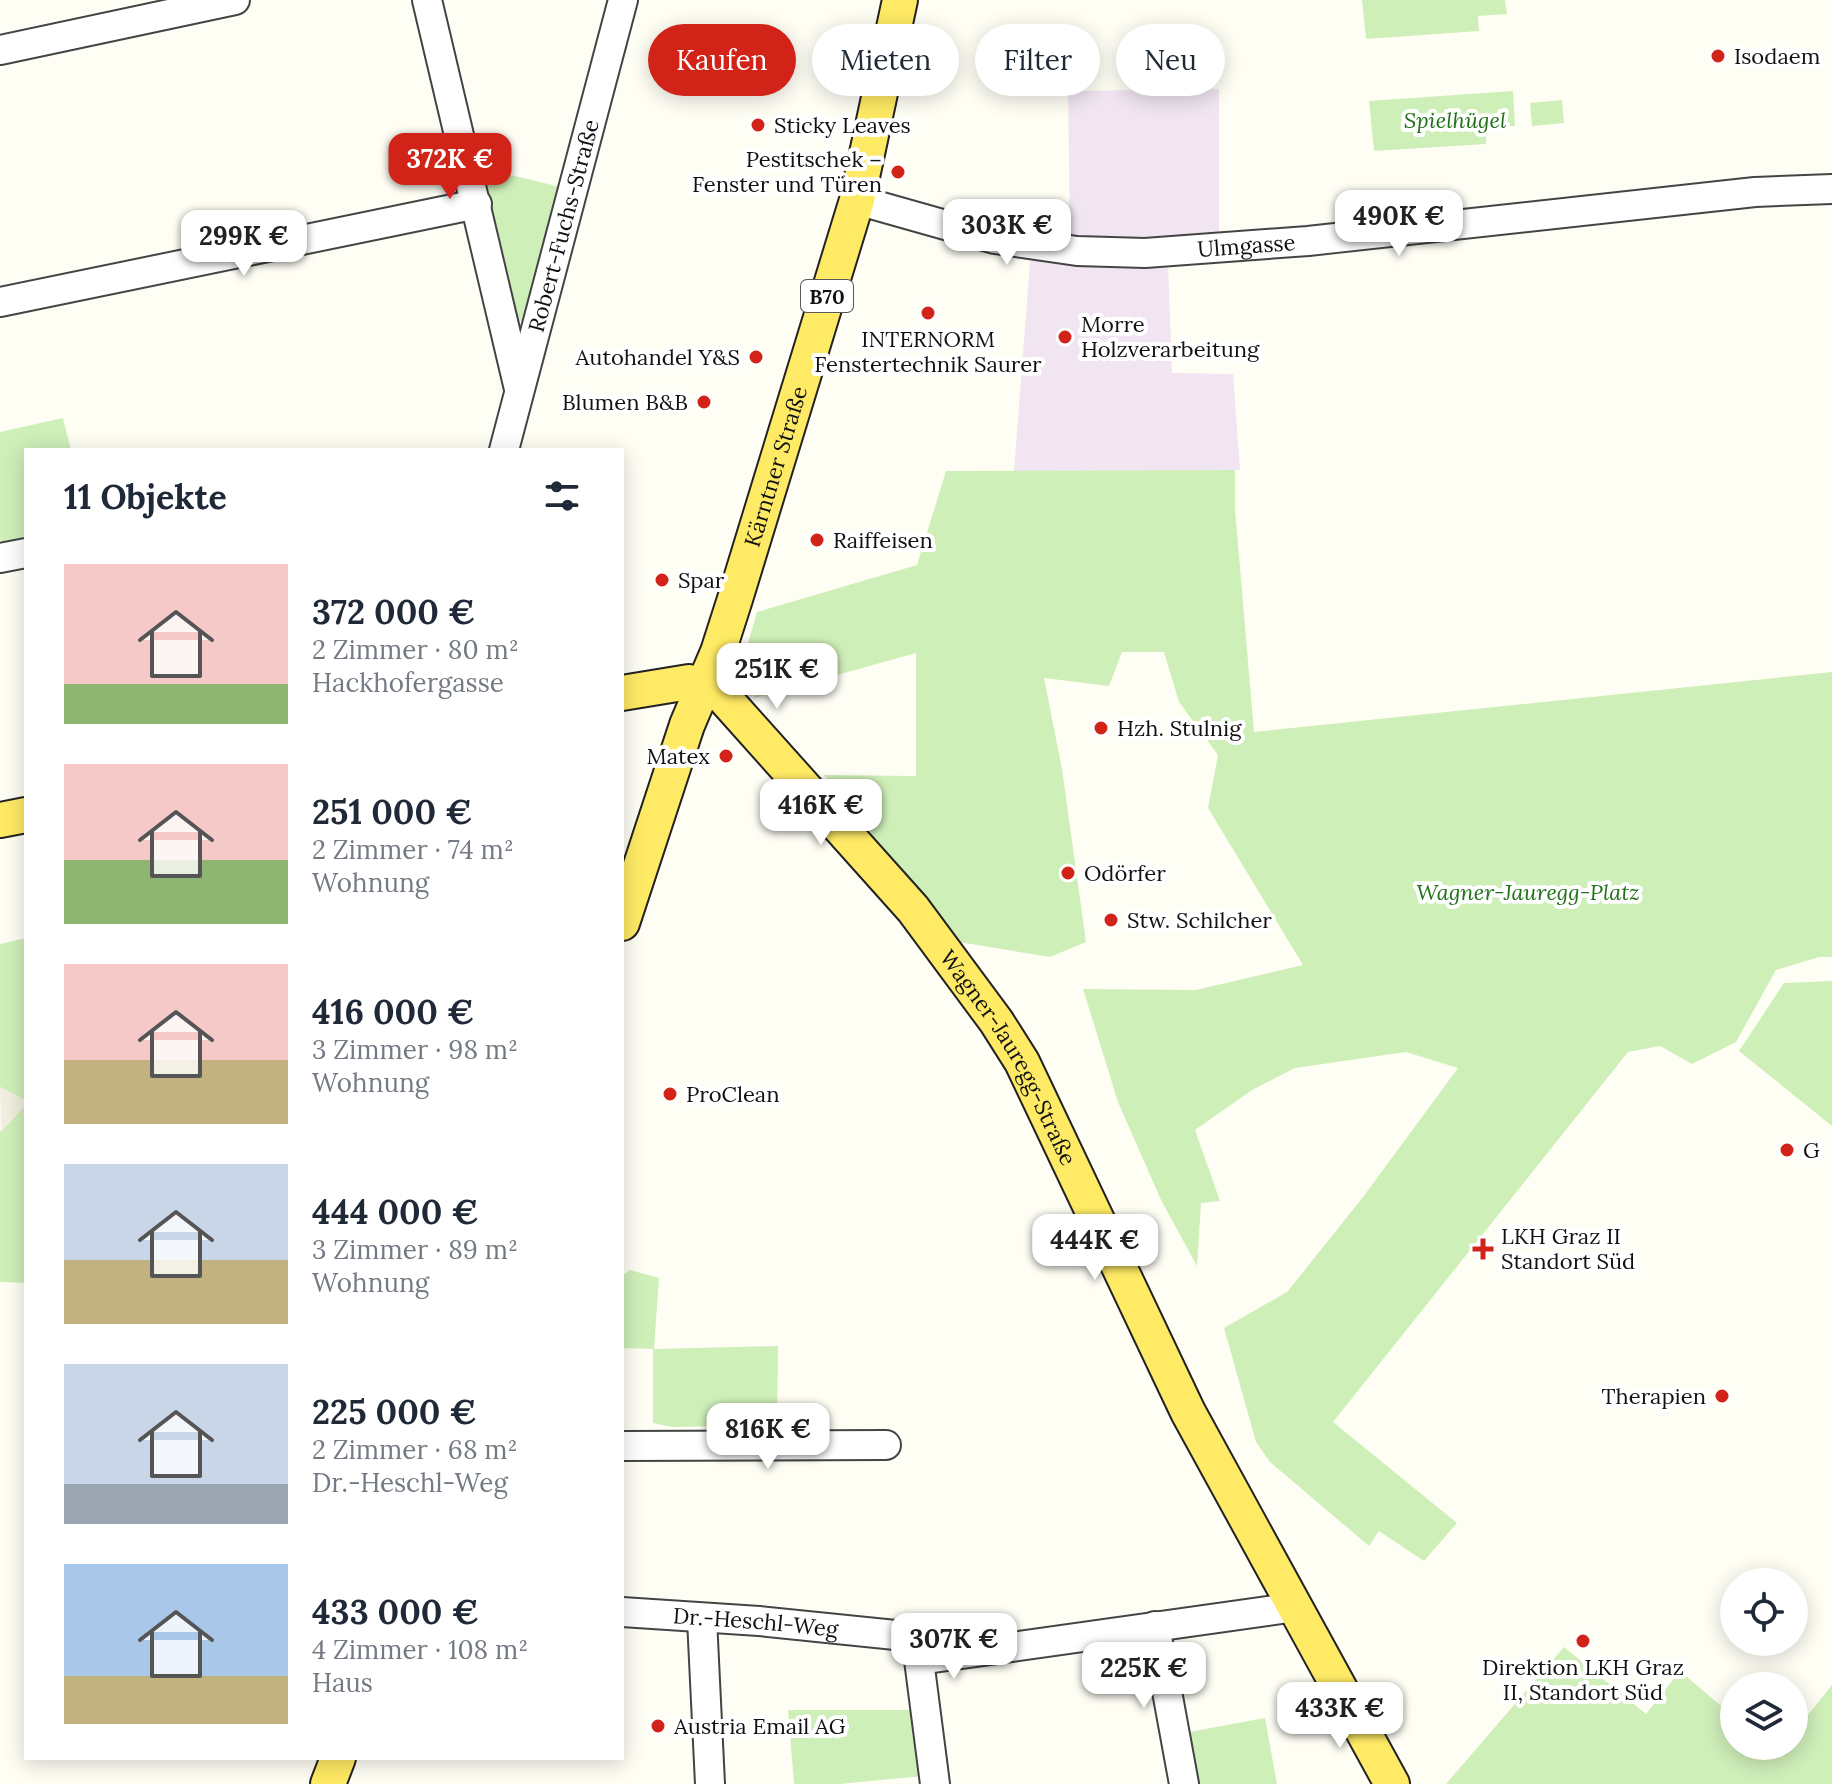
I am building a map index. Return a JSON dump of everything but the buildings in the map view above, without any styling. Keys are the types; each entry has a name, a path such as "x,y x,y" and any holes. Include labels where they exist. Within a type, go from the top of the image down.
{"main road":[{"name":"Kärntner Straße","path":"624,917 687,725 735,599 857,200 900,0"},
{"path":"624,693 689,682 704,687"},
{"name":"Wagner-Jauregg-Straße","path":"704,687 718,691 731,703 913,909 996,1021 1022,1062 1188,1412 1392,1784"},
{"path":"0,820 24,815"},
{"path":"328,1784 337,1760"}],"street":[{"path":"0,50 235,0"},
{"path":"427,0 519,391"},
{"name":"Robert-Fuchs-Straße","path":"505,448 623,0"},
{"name":"Ulmgasse","path":"857,200 995,239 1077,251 1145,253 1308,241 1755,192 1832,189"},
{"path":"0,302 477,204"},
{"path":"0,558 24,553"},
{"path":"624,1446 886,1445"},
{"path":"935,1784 919,1660 1296,1607"},
{"name":"Dr.-Heschl-Weg","path":"624,1612 759,1621 915,1637 919,1660"},
{"path":"702,1619 710,1784"},
{"path":"1155,1626 1184,1784"}],"shaded area":[{"path":"1116,90 1116,96 1219,96 1219,260 1168,263 1172,373 1233,374 1240,470 1014,471 1030,262 1061,249 1070,236 1068,96 1100,96 1100,91"},
{"path":"0,1087 24,1100 24,1107 1,1132"}],"green space":[{"path":"1362,0 1505,0 1507,14 1478,16 1479,31 1366,39"},
{"name":"Spielhügel","path":"1513,91 1515,126 1486,127 1486,144 1374,151 1369,101"},
{"path":"1562,100 1564,123 1532,126 1530,103"},
{"path":"475,166 560,187 522,320 517,323"},
{"path":"63,418 70,448 24,448 24,544 2,549 0,537 0,432"},
{"name":"Wagner-Jauregg-Platz","path":"1235,470 1235,509 1254,732 1832,672 1832,957 1819,957 1776,970 1736,1042 1692,1064 1660,1046 1628,1052 1333,1422 1457,1523 1424,1561 1379,1531 1369,1546 1270,1462 1256,1442 1224,1328 1287,1292 1363,1197 1458,1068 1406,1052 1295,1068 1252,1090 1195,1130 1220,1201 1201,1203 1197,1266 1161,1200 1118,1102 1083,989 1196,990 1303,965 1208,808 1218,755 1179,702 1164,652 1122,652 1109,686 1044,678 1062,769 1086,942 1050,957 959,942 824,775 916,776 916,653 755,698 746,676 747,646 757,612 917,565 946,471"},
{"path":"24,938 24,1100 0,1087 0,944"},
{"path":"1832,981 1832,1126 1739,1051 1784,983"},
{"path":"24,1107 24,1283 0,1282 0,1131"},
{"path":"630,1270 659,1278 654,1349 778,1346 777,1425 672,1427 653,1423 653,1349 624,1348 624,1274"},
{"path":"1564,1647 1646,1714 1680,1671 1720,1705 1720,1760 1808,1760 1808,1715 1832,1685 1832,1784 1446,1784"},
{"path":"788,1710 913,1710 923,1776 839,1784 794,1784"},
{"path":"1265,1718 1277,1784 1195,1784 1184,1733"}],"place":[{"name":"Isodaem","path":"1718,56"},
{"name":"Sticky Leaves","path":"758,125"},
{"name":"Pestitschek – Fenster und Türen","path":"898,172"},
{"name":"INTERNORM Fenstertechnik Saurer","path":"928,313"},
{"name":"Morre Holzverarbeitung","path":"1065,337"},
{"name":"Autohandel Y&S","path":"756,357"},
{"name":"Blumen B&B","path":"704,402"},
{"name":"Raiffeisen","path":"817,540"},
{"name":"Spar","path":"662,580"},
{"name":"Hzh. Stulnig","path":"1101,728"},
{"name":"Matex","path":"726,756"},
{"name":"Odörfer","path":"1068,873"},
{"name":"Stw. Schilcher","path":"1111,920"},
{"name":"ProClean","path":"670,1094"},
{"name":"G","path":"1787,1150"},
{"name":"LKH Graz II Standort Süd","path":"1483,1249"},
{"name":"Therapien","path":"1722,1396"},
{"name":"Direktion LKH Graz II, Standort Süd","path":"1583,1641"},
{"name":"Austria Email AG","path":"658,1726"}]}
